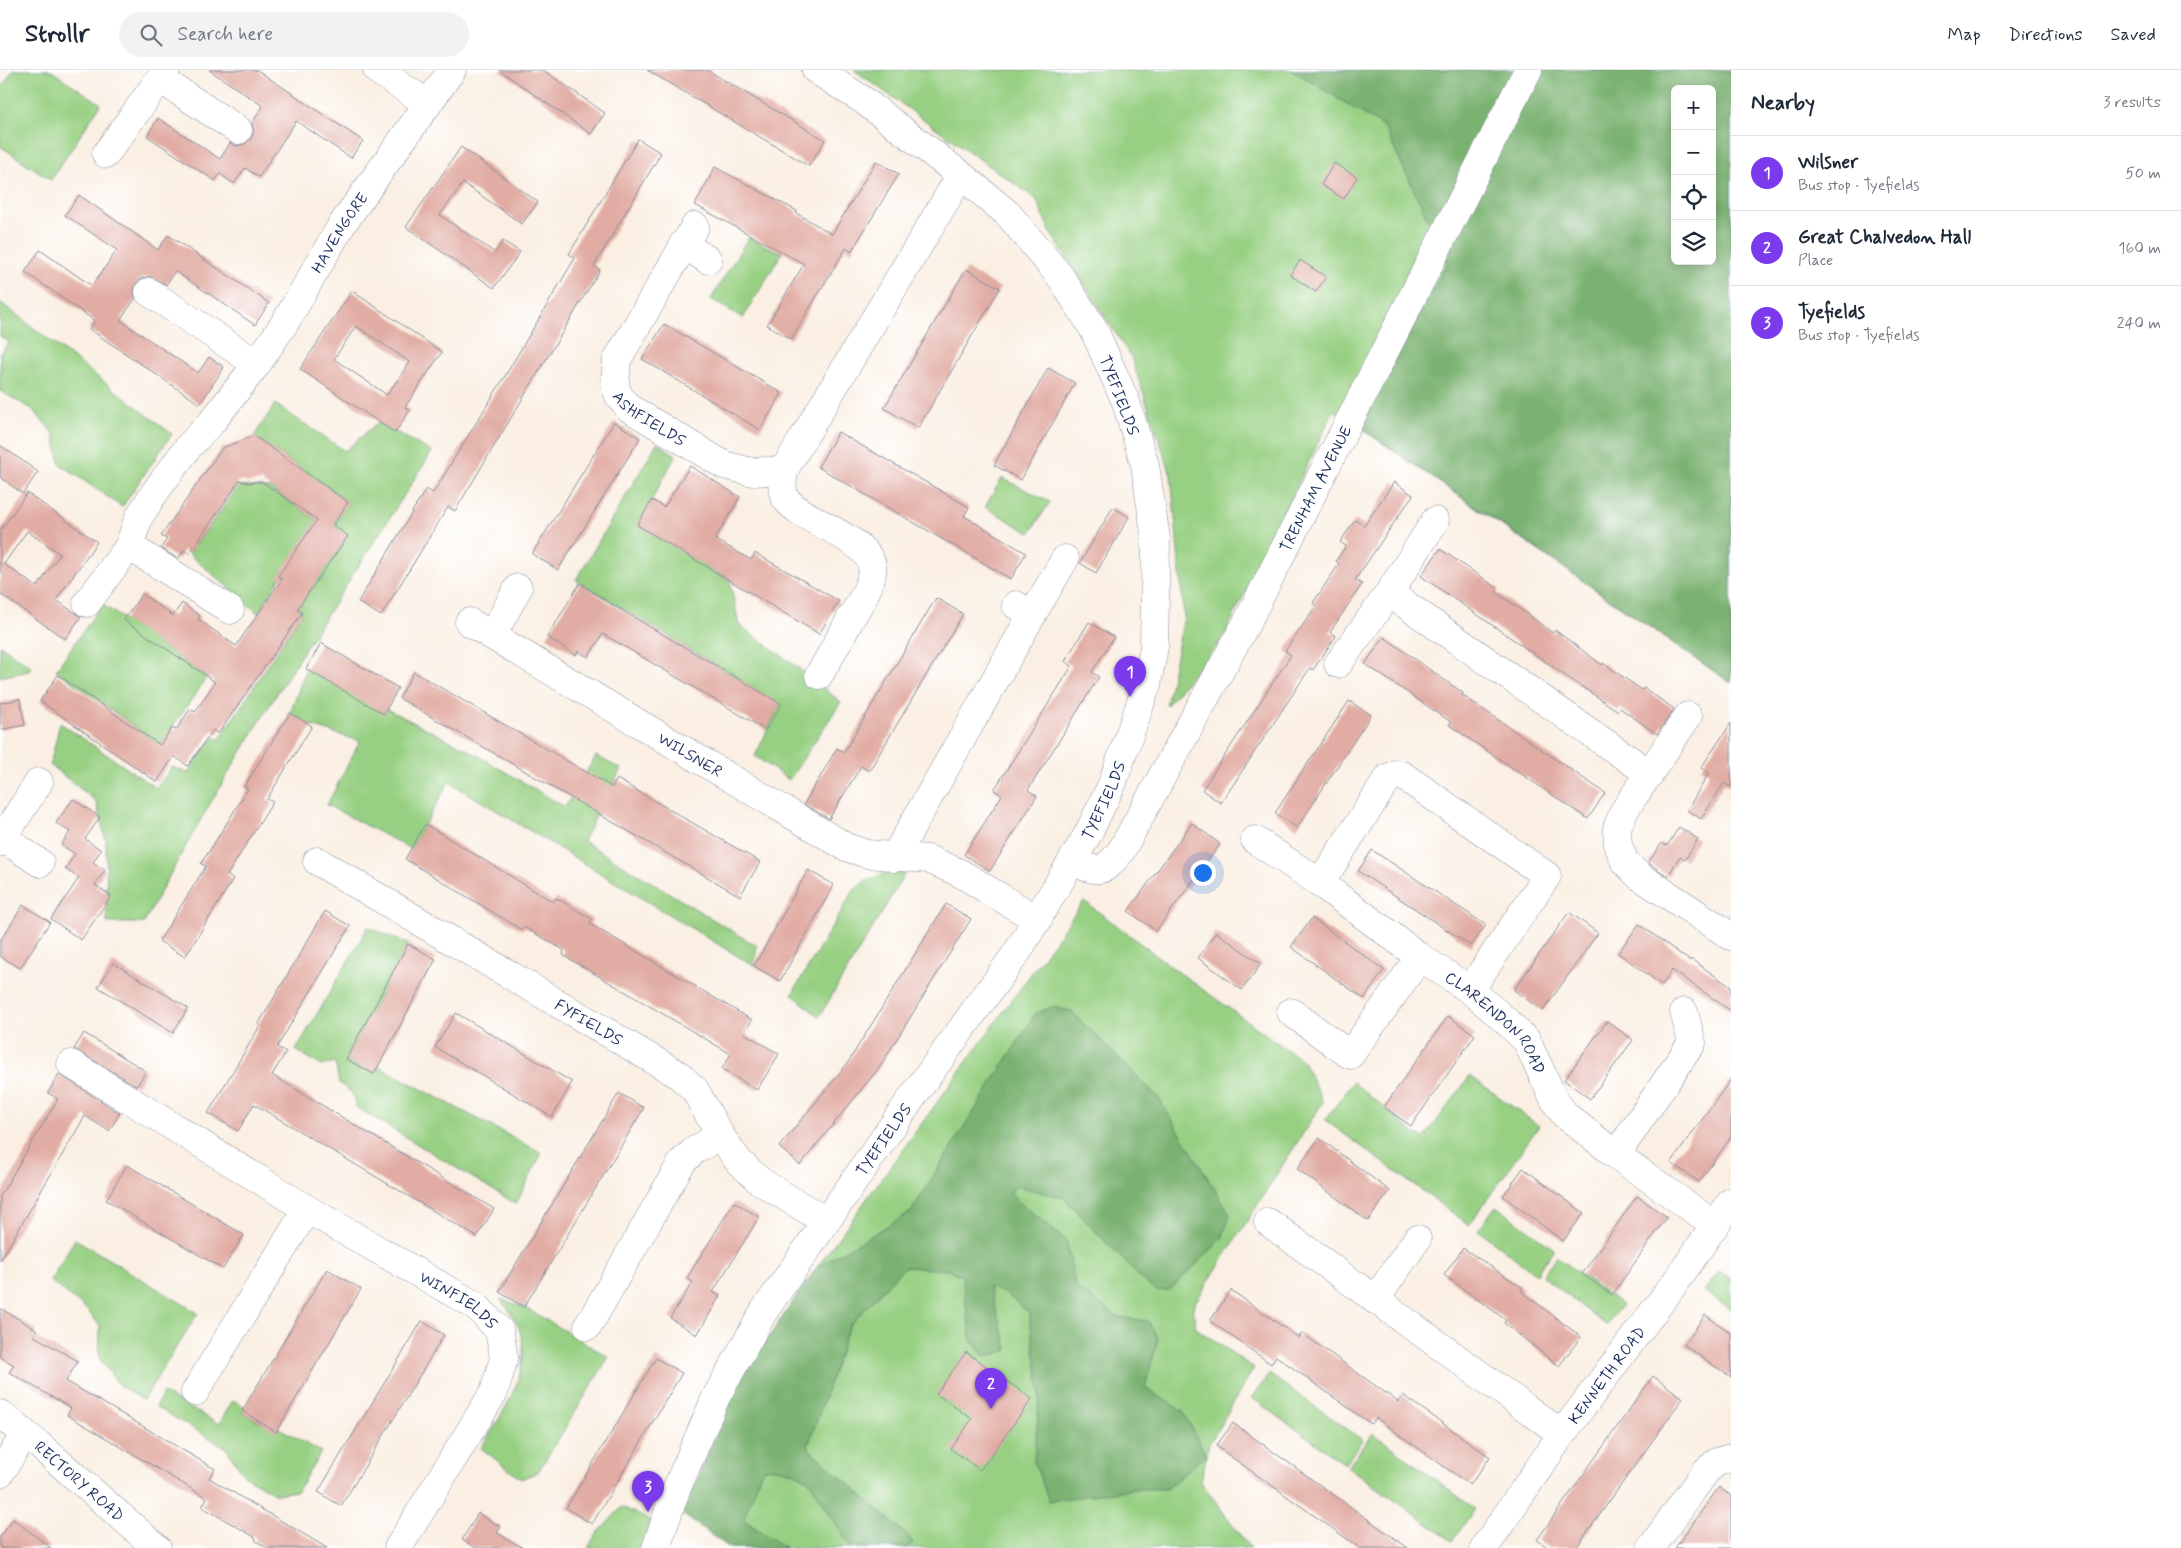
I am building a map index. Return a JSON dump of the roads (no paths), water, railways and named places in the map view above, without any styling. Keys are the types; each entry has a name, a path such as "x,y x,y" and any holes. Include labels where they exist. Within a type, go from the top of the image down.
{"street":[{"path":"377,70 428,104"},
{"name":"HAVENGORE","path":"87,603 129,546 139,517 155,492 189,446 211,423 257,364 286,321 341,226 452,70"},
{"name":"TYEFIELDS","path":"656,1548 676,1490 716,1397 764,1311 825,1221 1018,951 1072,861 1112,784 1147,684 1154,647 1156,539 1145,464 1126,402 1093,328 1060,276 1008,214 961,175 863,100 816,70"},
{"name":"TRENHAM AVENUE","path":"1072,861 1091,870 1102,870 1110,865 1121,851 1247,622 1528,70"},
{"path":"106,154 163,74 238,130"},
{"path":"820,675 868,589 873,571 870,559 862,549 786,500 782,488 784,470 961,175"},
{"name":"ASHFIELDS","path":"708,260 689,235 617,360 615,386 619,396 629,408 724,465 752,472 784,470"},
{"path":"149,292 257,364"},
{"path":"1338,664 1389,593 1435,521"},
{"path":"129,546 230,610"},
{"path":"894,858 1024,610 1065,559"},
{"name":"WILSNER","path":"518,588 480,629 846,847 867,854 894,858 928,859 960,873 1038,920"},
{"path":"1389,593 1650,774"},
{"path":"1688,716 1624,811 1618,828 1618,845 1625,862 1639,876 1728,928"},
{"path":"1320,883 1389,777 1396,774 1402,775 1547,876 1470,990"},
{"path":"39,782 2,840 40,863"},
{"name":"CLARENDON ROAD","path":"1255,840 1320,883 1420,957 1470,990 1526,1040 1554,1099 1565,1114 1616,1156 1715,1225"},
{"name":"FYFIELDS","path":"317,861 679,1075 695,1090 720,1135 738,1162 760,1182 825,1221"},
{"path":"1291,1012 1350,1055 1420,957"},
{"path":"1616,1156 1692,1043 1684,1012"},
{"name":"WINFIELDS","path":"71,1064 307,1208 476,1306 499,1330 504,1358 494,1392 398,1548"},
{"path":"588,1326 682,1162 694,1151 720,1135"},
{"name":"KENNETH ROAD","path":"1493,1545 1562,1434 1677,1280 1731,1202"},
{"path":"195,1392 307,1208"},
{"path":"1268,1222 1562,1434"},
{"path":"1375,1300 1418,1239"},
{"name":"RECTORY ROAD","path":"0,1414 157,1548"},
{"path":"0,1474 25,1434"},
{"path":"1651,1548 1706,1471 1717,1462 1731,1458"}],"place":[{"name":"Wilsner","path":"1130,697"},
{"name":"Great Chalvedon Hall","path":"991,1409"},
{"name":"Tyefields","path":"648,1512"}]}
